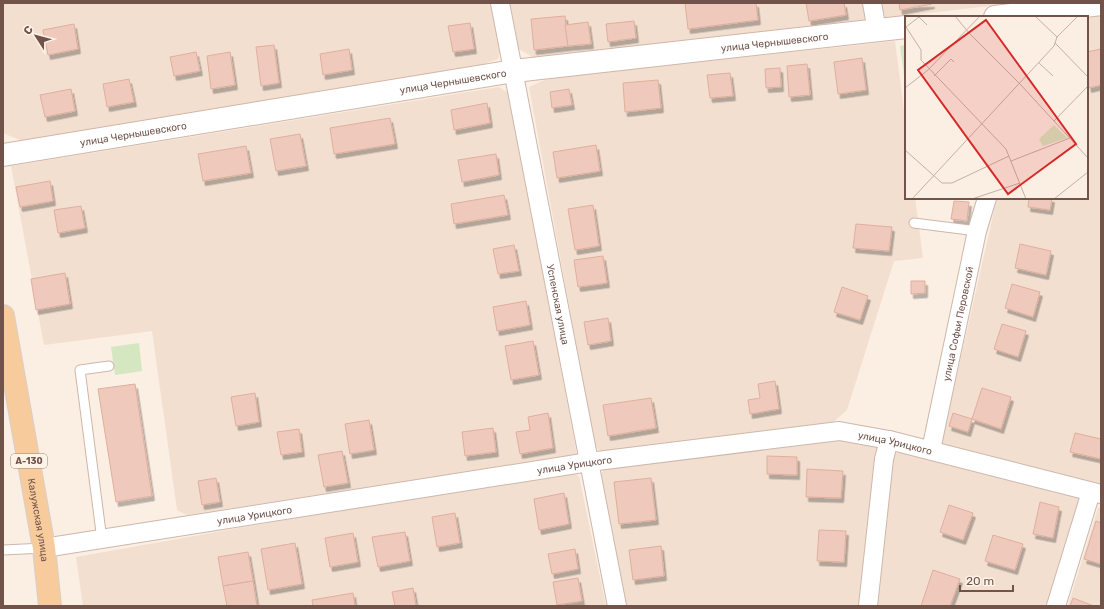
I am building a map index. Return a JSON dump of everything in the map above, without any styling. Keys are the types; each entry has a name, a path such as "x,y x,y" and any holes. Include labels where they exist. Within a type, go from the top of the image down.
{"main road":[{"name":"Калужская улица","path":"3,316 44,548 50,606"}],"street":[{"name":"Успенская улица","path":"500,3 617,606"},
{"path":"872,3 877,31"},
{"path":"1011,16 1042,14 1101,4"},
{"name":"улица Чернышевского","path":"3,155 514,71 905,28"},
{"name":"улица Софьи Перовской","path":"931,450 977,231 987,199"},
{"name":"улица Урицкого","path":"44,548 589,462 839,431 889,440 931,450 1096,493"},
{"path":"868,606 884,459 889,440"},
{"path":"1056,606 1096,493"}],"lane":[{"path":"914,223 977,231"},
{"path":"102,540 80,370 109,366"},
{"path":"3,550 44,548"}],"shaded area":[{"path":"3,3 492,3 501,48 498,59 469,69 22,141 3,133"},
{"path":"510,3 866,3 869,18 862,24 536,59 519,49"},
{"path":"882,3 1015,3 885,18"},
{"path":"1101,15 1101,484 941,446 997,199 1088,199 1088,16"},
{"path":"895,41 905,118 905,199 915,199 923,258 894,261 847,410 831,424 606,455 595,447 529,87 549,78"},
{"path":"499,87 510,94 577,455 187,515 177,510 152,331 44,345 11,166"},
{"path":"835,437 872,441 880,451 862,606 626,606 600,477 604,468"},
{"path":"907,452 1081,493 1052,606 871,606 892,454"},
{"path":"567,470 579,476 606,606 83,606 76,557"},
{"path":"1101,507 1101,606 1068,606 1098,508"}],"green space":[{"path":"905,45 905,83 900,46"},
{"path":"139,343 142,371 115,375 111,347"}],"building":[{"path":"685,3 756,3 758,20 688,29"},
{"path":"806,3 844,3 846,15 809,21"},
{"path":"899,3 932,3 932,4 900,10"},
{"path":"565,16 568,46 534,50 531,19"},
{"path":"634,21 636,38 608,42 606,24"},
{"path":"588,22 591,44 568,46 565,25"},
{"path":"470,23 474,49 453,52 448,26"},
{"path":"74,24 78,49 48,55 43,30"},
{"path":"274,45 279,83 261,86 256,47"},
{"path":"349,49 352,70 323,75 320,54"},
{"path":"1101,49 1101,85 1089,88 1088,82 1088,52"},
{"path":"196,52 200,71 174,76 170,57"},
{"path":"230,52 235,85 211,89 207,56"},
{"path":"862,58 866,90 838,94 834,62"},
{"path":"807,64 810,95 789,97 787,66"},
{"path":"780,68 781,87 766,88 765,69"},
{"path":"730,73 733,96 710,98 707,75"},
{"path":"129,79 134,102 107,107 103,84"},
{"path":"658,80 661,108 625,112 623,83"},
{"path":"71,89 75,111 45,117 40,95"},
{"path":"569,89 572,105 552,108 550,92"},
{"path":"487,103 490,123 454,130 451,110"},
{"path":"390,118 395,144 334,154 330,128"},
{"path":"300,134 306,166 276,171 270,139"},
{"path":"596,145 600,171 557,178 553,152"},
{"path":"246,146 251,173 203,181 198,154"},
{"path":"496,154 499,175 462,182 458,160"},
{"path":"50,181 53,201 20,207 16,187"},
{"path":"504,195 508,215 454,224 451,204"},
{"path":"1029,199 1052,199 1050,210 1028,207"},
{"path":"954,201 969,202 967,221 951,219"},
{"path":"593,205 599,246 575,250 568,209"},
{"path":"81,206 85,228 58,233 54,210"},
{"path":"856,224 892,227 889,251 853,248"},
{"path":"1020,244 1051,251 1046,275 1015,268"},
{"path":"514,245 519,271 498,274 493,249"},
{"path":"603,256 607,283 578,287 574,260"},
{"path":"65,273 70,304 36,310 31,279"},
{"path":"911,281 925,281 925,293 911,294"},
{"path":"1012,284 1040,292 1033,317 1005,308"},
{"path":"842,287 868,296 860,320 834,312"},
{"path":"526,301 530,325 497,331 493,307"},
{"path":"608,318 611,341 588,345 584,322"},
{"path":"1002,324 1026,331 1018,357 994,349"},
{"path":"533,341 539,375 511,380 505,346"},
{"path":"775,381 779,409 750,414 748,400 760,398 758,384"},
{"path":"135,384 152,496 116,502 98,389"},
{"path":"982,388 1011,397 1001,429 972,419"},
{"path":"255,393 259,422 236,426 231,397"},
{"path":"651,398 656,428 608,436 603,405"},
{"path":"548,413 553,448 520,454 516,432 530,430 528,417"},
{"path":"953,413 972,419 968,432 949,426"},
{"path":"369,420 374,450 350,454 345,424"},
{"path":"493,428 496,452 465,456 462,432"},
{"path":"299,429 302,452 281,455 277,432"},
{"path":"1075,433 1101,439 1101,459 1070,452"},
{"path":"342,451 348,483 324,487 318,455"},
{"path":"767,456 797,457 797,475 767,474"},
{"path":"807,469 843,471 841,498 806,497"},
{"path":"216,478 220,502 202,505 198,481"},
{"path":"651,478 656,520 619,524 614,482"},
{"path":"564,493 569,524 539,530 534,499"},
{"path":"1040,502 1059,507 1053,538 1033,534"},
{"path":"949,505 973,513 963,540 940,532"},
{"path":"455,513 460,543 437,547 432,517"},
{"path":"1096,521 1101,523 1101,564 1084,559"},
{"path":"819,530 846,531 844,562 817,561"},
{"path":"405,532 410,561 378,567 372,537"},
{"path":"353,533 358,562 330,567 325,538"},
{"path":"993,535 1023,544 1015,570 985,561"},
{"path":"295,543 302,584 268,590 261,549"},
{"path":"661,546 664,576 633,580 629,550"},
{"path":"575,549 578,569 552,574 548,554"},
{"path":"248,552 253,581 223,586 218,557"},
{"path":"933,570 960,579 950,606 921,606"},
{"path":"578,578 582,601 557,605 553,582"},
{"path":"253,581 257,606 227,606 223,586"},
{"path":"413,588 416,606 395,606 392,592"},
{"path":"353,593 355,606 313,606 312,600"},
{"path":"1073,598 1094,606 1070,606"}]}
